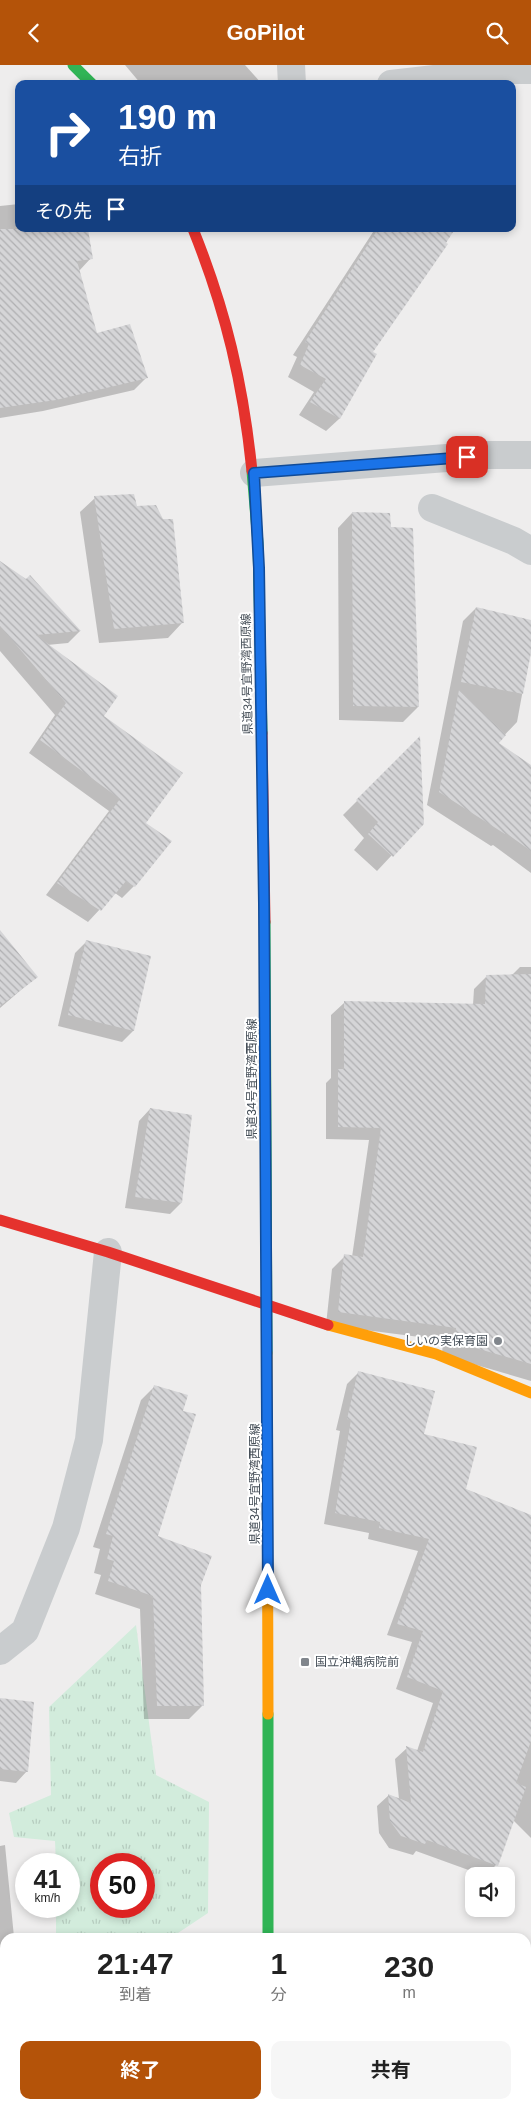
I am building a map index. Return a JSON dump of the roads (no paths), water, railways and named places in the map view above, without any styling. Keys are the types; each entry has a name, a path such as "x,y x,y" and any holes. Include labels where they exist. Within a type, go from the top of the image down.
{"main road":[{"path":"73,65 88,80"},
{"name":"県道34号宜野湾西原線","path":"196,232 216,284 230,332 249,432 254,473 259,551 262,675 268,1306 268,1933"},
{"path":"0,1220 108,1252 315,1323 436,1354 531,1393"}],"street":[{"path":"291,65 292,80"},
{"path":"423,80 518,68"},
{"path":"254,473 485,455 531,455"},
{"path":"432,508 506,538 531,551"},
{"path":"0,1651 25,1631 66,1528 89,1440 108,1252"}],"place":[{"name":"しいの実保育園","path":"498,1341"},
{"name":"国立沖縄病院前","path":"305,1662"}]}
